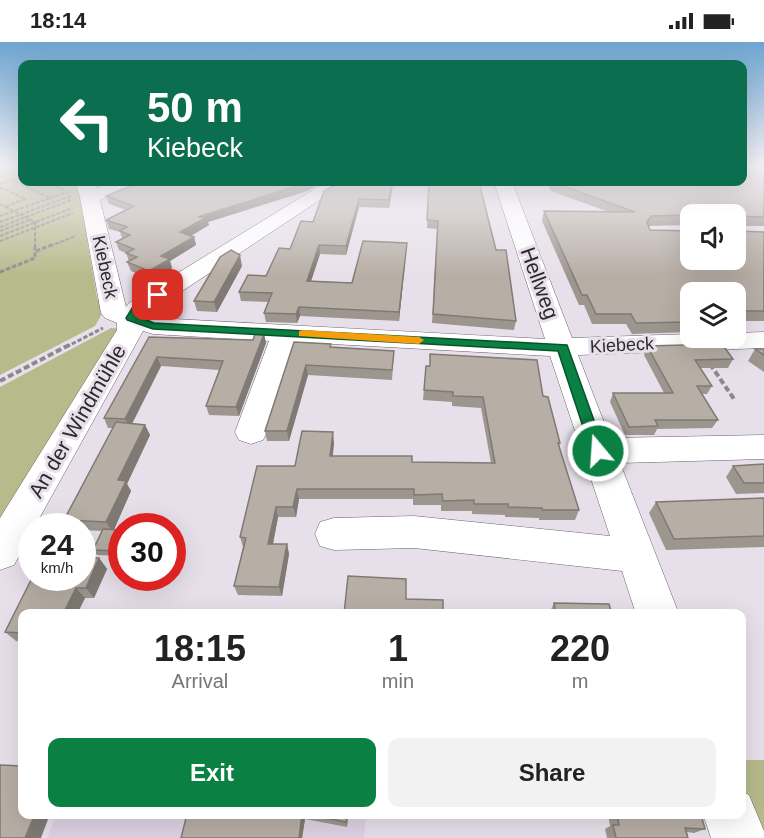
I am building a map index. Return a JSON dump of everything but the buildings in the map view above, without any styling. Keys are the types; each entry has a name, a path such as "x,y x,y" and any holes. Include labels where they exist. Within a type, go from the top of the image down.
{"street":[{"name":"Kiebeck","path":"80,202 97,229 114,313 153,326 563,348 680,342"},
{"path":"131,318 138,308 306,202"},
{"name":"Hellweg","path":"511,202 656,609"},
{"name":"An der Windmühle","path":"0,553 130,330 131,318"},
{"path":"251,432 285,333"},
{"name":"Kiebeck","path":"746,340 764,340"},
{"path":"598,451 764,447"},
{"path":"334,534 414,532 636,555"},
{"path":"732,819 739,838"}],"path":[{"path":"5,206 18,202"},
{"path":"0,216 38,202"},
{"path":"0,222 58,202"},
{"path":"0,227 61,202"},
{"path":"0,234 35,222 66,202"},
{"path":"0,205 35,222"},
{"path":"0,241 73,213"},
{"path":"0,234 30,220"},
{"path":"0,272 35,258 35,222"},
{"path":"36,251 97,229"},
{"path":"0,381 117,321 131,318"},
{"path":"699,348 734,399"}],"shaded area":[{"path":"54,819 366,819 364,838 47,838"}],"green space":[{"path":"0,202 81,202 97,298 103,312 95,326 0,375"},
{"path":"111,328 123,329 0,532 0,387"},
{"path":"746,760 764,760 764,838 762,838 746,796"}],"slow traffic":[{"path":"303,334 419,340"}],"route":[{"path":"158,295 138,308 131,318 153,326 563,348 598,451"}]}
